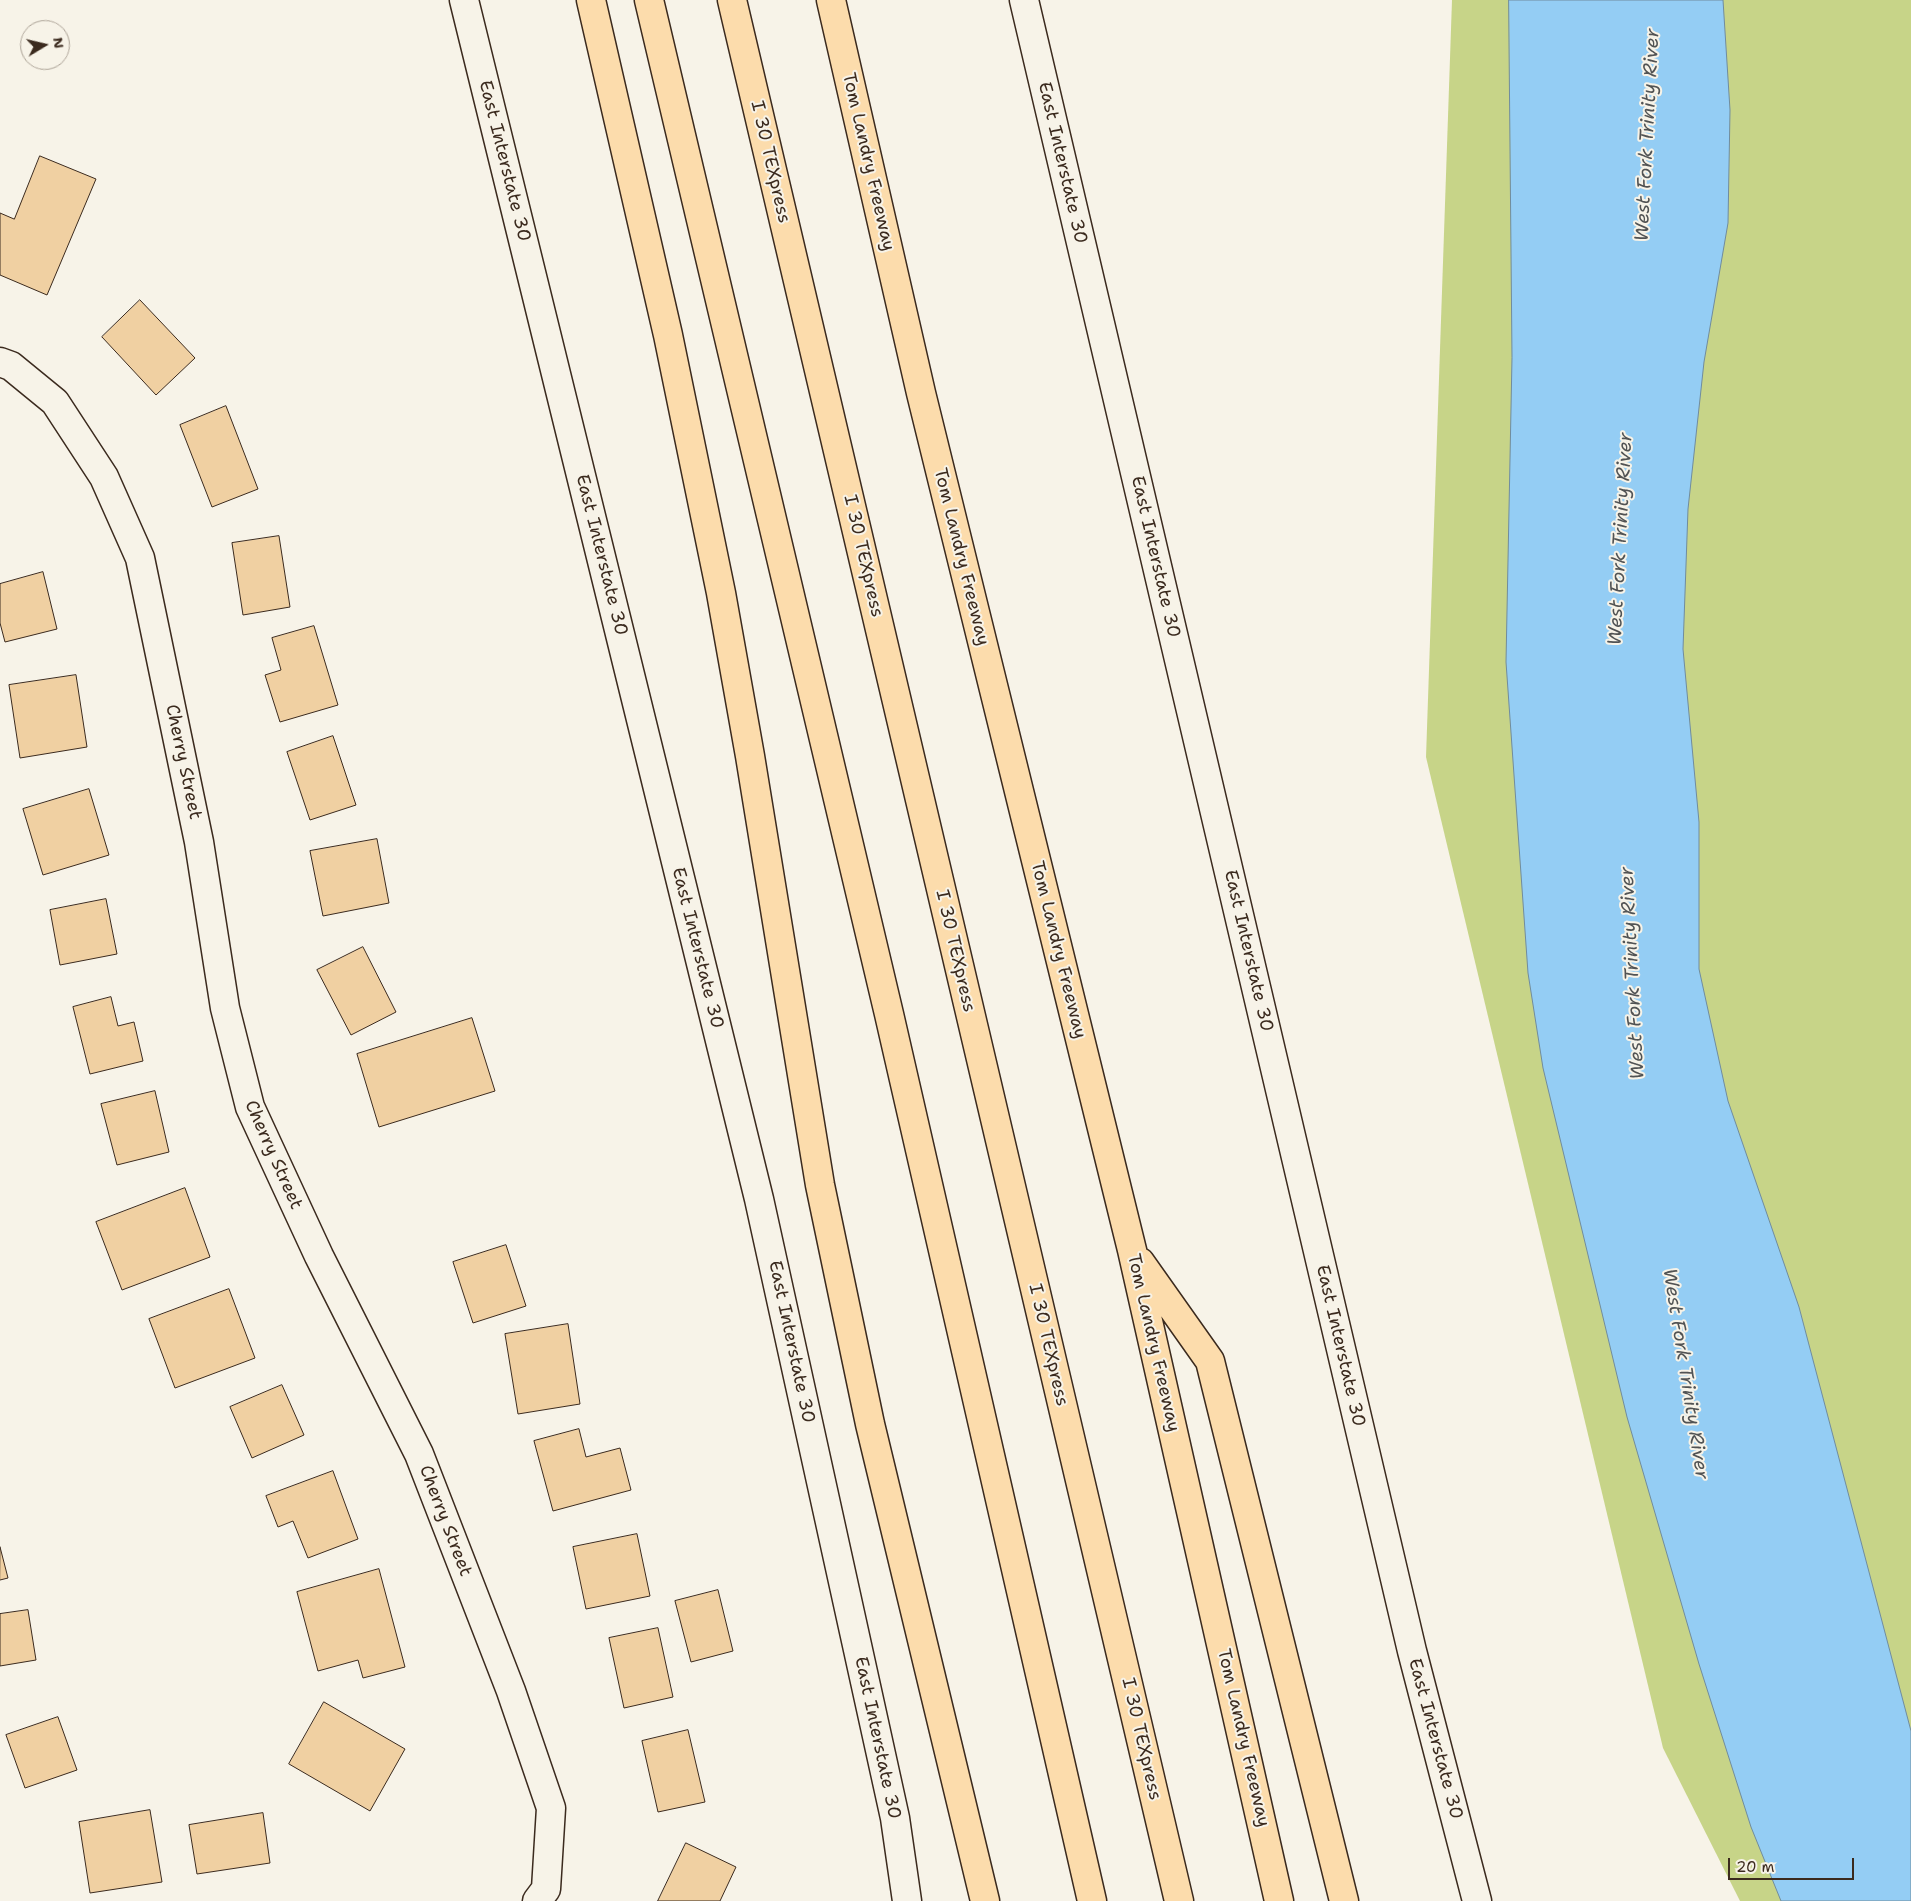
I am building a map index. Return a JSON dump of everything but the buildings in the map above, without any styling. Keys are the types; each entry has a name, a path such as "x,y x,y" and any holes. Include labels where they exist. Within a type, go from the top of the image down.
{"highway":[{"path":"591,0 668,336 721,593 750,756 820,1185 870,1424 985,1901"},
{"path":"649,0 889,1014 1092,1901"},
{"name":"I 30 TEXpress","path":"732,0 1179,1901"},
{"name":"Tom Landry Freeway","path":"831,0 920,393 1132,1250 1279,1901"},
{"path":"1132,1250 1210,1361 1344,1901"}],"main road":[{"name":"East Interstate 30","path":"464,0 759,1199 895,1818 907,1901"},
{"name":"East Interstate 30","path":"1024,0 1407,1631 1477,1901"},
{"name":"Cherry Street","path":"0,362 11,366 54,402 104,477 140,558 199,842 225,1008 250,1107 318,1256 419,1454 511,1691 552,1808 541,1895"}],"green space":[{"path":"1452,0 1911,0 1911,1901 1740,1901 1663,1748 1426,757"}],"water":[{"name":"West Fork Trinity River","path":"1509,0 1723,0 1730,110 1728,223 1704,362 1688,509 1683,649 1699,822 1699,969 1728,1101 1799,1307 1911,1731 1911,1901 1781,1901 1751,1827 1699,1664 1627,1417 1543,1068 1528,973 1506,662 1512,358"}]}
